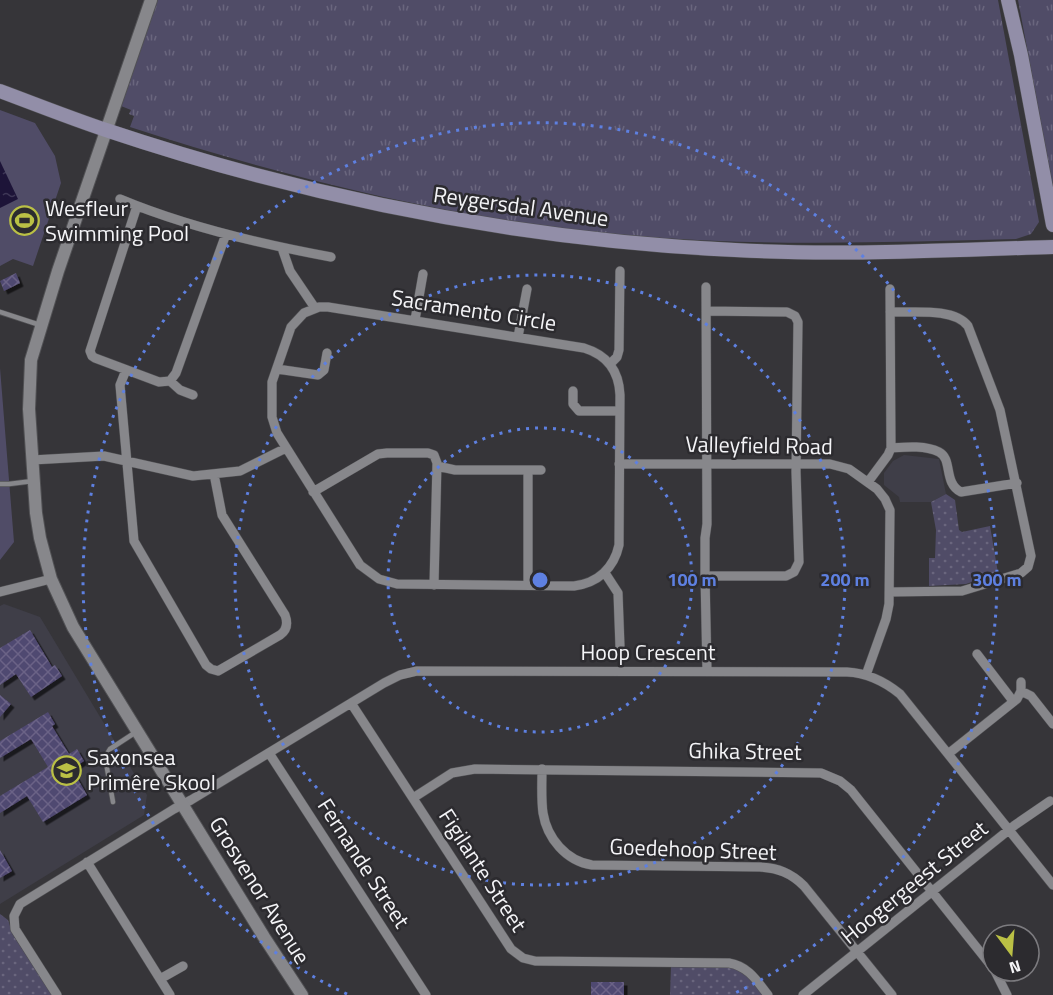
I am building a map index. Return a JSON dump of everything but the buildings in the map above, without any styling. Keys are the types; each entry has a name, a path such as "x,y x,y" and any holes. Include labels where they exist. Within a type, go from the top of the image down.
{"main road":[{"path":"1008,0 1021,55 1053,225"},
{"name":"Reygersdal Avenue","path":"0,91 106,130 225,166 331,194 445,217 572,236 693,248 777,252 1053,247"}],"street":[{"name":"Grosvenor Avenue","path":"151,0 40,325 31,360 29,382 33,481 40,538 51,579 73,627 302,995"},
{"path":"120,200 226,234 331,257"},
{"path":"137,207 90,351 95,358 159,382 170,381 177,373 226,234"},
{"path":"282,248 290,271 315,308 300,317 291,327 272,382 272,417 277,433 354,559 366,571 388,582 434,585 581,585 605,573 614,560 619,545 618,379 610,364 617,357 619,350 620,271"},
{"path":"416,320 423,274"},
{"path":"706,287 707,672"},
{"path":"518,337 527,289"},
{"path":"868,482 891,448 890,289"},
{"name":"Sacramento Circle","path":"315,308 328,306 584,348 599,354 610,364"},
{"path":"705,576 786,576 796,569 799,562 799,538 796,524 796,390 799,379 797,319 793,314 787,312 706,311"},
{"path":"890,312 949,314 958,316 965,322 1000,410 1031,556 1025,570 1018,575 962,591 890,592"},
{"path":"277,369 318,375 324,370 327,353"},
{"path":"126,370 120,385 135,545 206,664 218,671 280,635 287,623 285,615 222,515 214,474"},
{"path":"170,381 180,390 193,395"},
{"path":"573,391 573,404 579,411 619,411"},
{"path":"32,460 98,456 184,475 214,474 240,471 286,448"},
{"path":"891,448 923,448 941,453 945,458 952,484 961,492 1017,483"},
{"path":"313,492 382,453 428,453 435,458 434,585"},
{"name":"Valleyfield Road","path":"619,464 837,465 849,469 868,482 881,494 890,510 890,592 886,619 866,675"},
{"path":"436,466 455,470 541,470"},
{"path":"528,470 528,585"},
{"path":"605,573 618,593 620,647"},
{"path":"0,592 51,579"},
{"path":"977,654 1013,701"},
{"name":"Hoop Crescent","path":"57,995 17,933 14,916 17,908 23,902 391,679 417,671 847,672 866,675 883,682 900,694 1053,885"},
{"path":"948,754 1013,701 1021,687 1053,724"},
{"name":"Figilante Street","path":"351,703 511,949 518,956 535,961 729,963 749,972 768,995"},
{"name":"Fernande Street","path":"269,753 426,995"},
{"name":"Goedehoop Street","path":"542,769 542,806 546,823 560,848 574,860 592,865 779,869 794,876 804,886 892,995"},
{"name":"Ghika Street","path":"413,798 447,776 462,770 821,773 840,781 851,790 981,953"},
{"name":"Hoogergeest Street","path":"803,995 1009,830 1050,801"},
{"path":"87,862 170,995"},
{"path":"160,979 183,966"}],"lane":[{"path":"0,312 40,325"},
{"path":"0,484 33,481"},
{"path":"113,802 105,757 110,749 137,732"}],"shaded area":[{"path":"904,455 939,459 946,494 931,502 900,502 899,497 884,485 884,473 893,461"},
{"name":"Saxonsea Primêre Skool","path":"4,604 40,617 147,795 144,815 0,904 0,606"}],"green space":[{"path":"157,0 998,0 1039,222 1031,234 1016,239 839,243 662,238 527,223 459,212 326,184 130,127 134,116 129,114 131,110 121,106"},
{"path":"1018,0 1053,0 1053,187"},
{"name":"Wesfleur Swimming Pool","path":"0,110 35,123 55,156 61,183 33,266 13,259 0,266"},
{"path":"0,368 14,542 0,560"},
{"path":"946,494 955,500 959,530 962,532 990,526 998,573 966,584 929,586 929,558 935,558 936,530 931,502"},
{"path":"0,914 8,920 13,935 52,995 0,995"},
{"path":"717,966 741,971 763,995 670,995 671,967"}],"water":[{"path":"0,161 18,199 0,208"}],"place":[{"name":"Wesfleur Swimming Pool","path":"24,221"},
{"name":"Saxonsea Primêre Skool","path":"66,770"}]}
